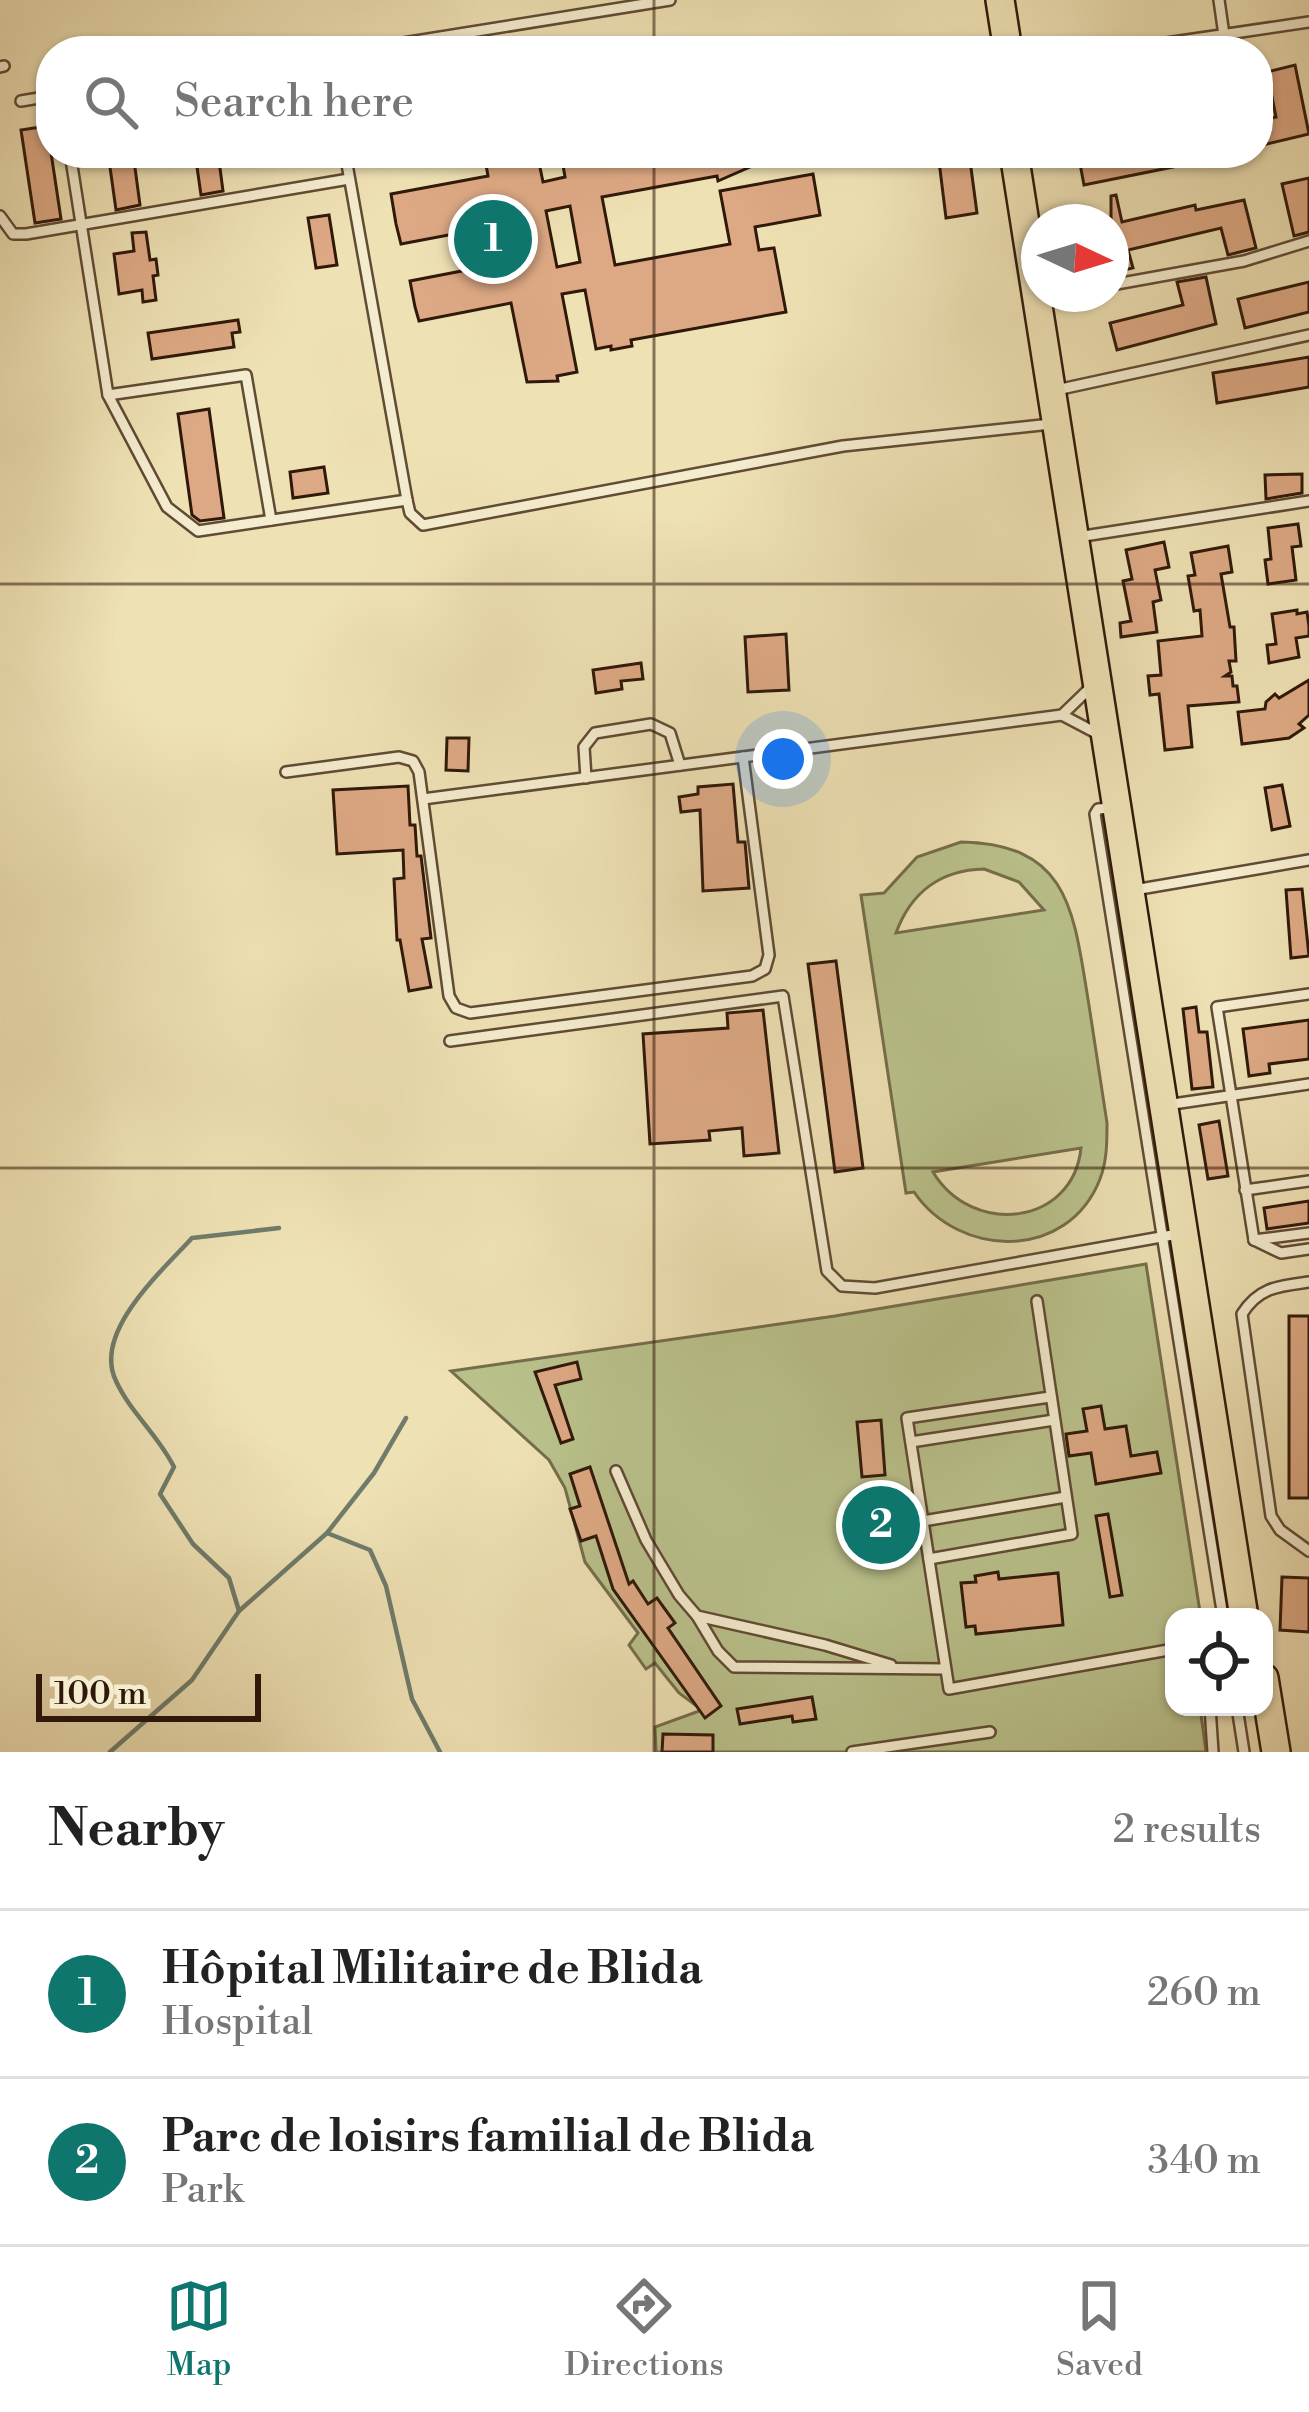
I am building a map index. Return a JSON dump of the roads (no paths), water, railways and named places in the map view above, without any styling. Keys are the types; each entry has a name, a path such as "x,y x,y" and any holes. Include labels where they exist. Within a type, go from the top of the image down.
{"main road":[{"path":"991,0 996,36"},
{"path":"1000,0 1006,36"},
{"path":"1016,168 1116,808 1173,1235 1242,1608"},
{"path":"1026,168 1032,204"},
{"path":"1053,312 1061,389 1253,1608"},
{"path":"1260,1716 1266,1752"},
{"path":"1270,1716 1276,1752"}],"lane":[{"path":"446,36 670,0"},
{"path":"1219,0 1224,35"},
{"path":"1217,36 1309,22"},
{"path":"21,101 36,99"},
{"path":"72,168 108,395 166,507 198,531 407,500"},
{"path":"348,168 407,500 410,513 423,525 843,446 1057,423"},
{"path":"0,216 13,235 350,179"},
{"path":"1129,282 1244,261 1309,241"},
{"path":"1061,389 1309,335"},
{"path":"108,395 246,375 271,520"},
{"path":"1084,536 1309,501"},
{"path":"1062,715 1097,682"},
{"path":"423,799 1062,715 1105,738"},
{"path":"586,778 584,747 589,739 620,728 660,725 675,742 680,765"},
{"path":"286,772 408,758 419,772 448,996 456,1008 470,1013 760,974 768,962 743,757"},
{"path":"1140,889 1309,860"},
{"path":"1254,1240 1217,1007 1309,994"},
{"path":"450,1041 783,996 827,1271 842,1286 875,1288 1173,1235 1222,1608"},
{"path":"1174,1104 1309,1084"},
{"path":"1245,1190 1309,1181"},
{"path":"1254,1240 1309,1233"},
{"path":"1254,1240 1281,1253 1309,1249"},
{"path":"1309,1282 1270,1287 1252,1298 1242,1314 1271,1516 1280,1531 1309,1552"},
{"path":"929,1559 1072,1534 1037,1301"},
{"path":"1050,1397 907,1418 949,1689 1165,1651"},
{"path":"911,1442 1054,1420"},
{"path":"616,1471 646,1540 679,1595 734,1667 946,1669"},
{"path":"923,1521 1066,1497"},
{"path":"698,1616 891,1665"},
{"path":"1211,1716 1213,1752"},
{"path":"1238,1716 1244,1752"},
{"path":"852,1752 990,1732"}],"waterway":[{"path":"239,1611 229,1578 193,1544 160,1494 174,1467 122,1392 111,1362 114,1342 134,1303 192,1238 279,1228"},
{"path":"110,1752 192,1680 239,1611 327,1533 374,1473 406,1418"},
{"path":"327,1533 370,1550 386,1586 412,1699 440,1752"}],"place":[{"name":"Hôpital Militaire de Blida","path":"493,239"},
{"name":"Parc de loisirs familial de Blida","path":"881,1525"}]}
